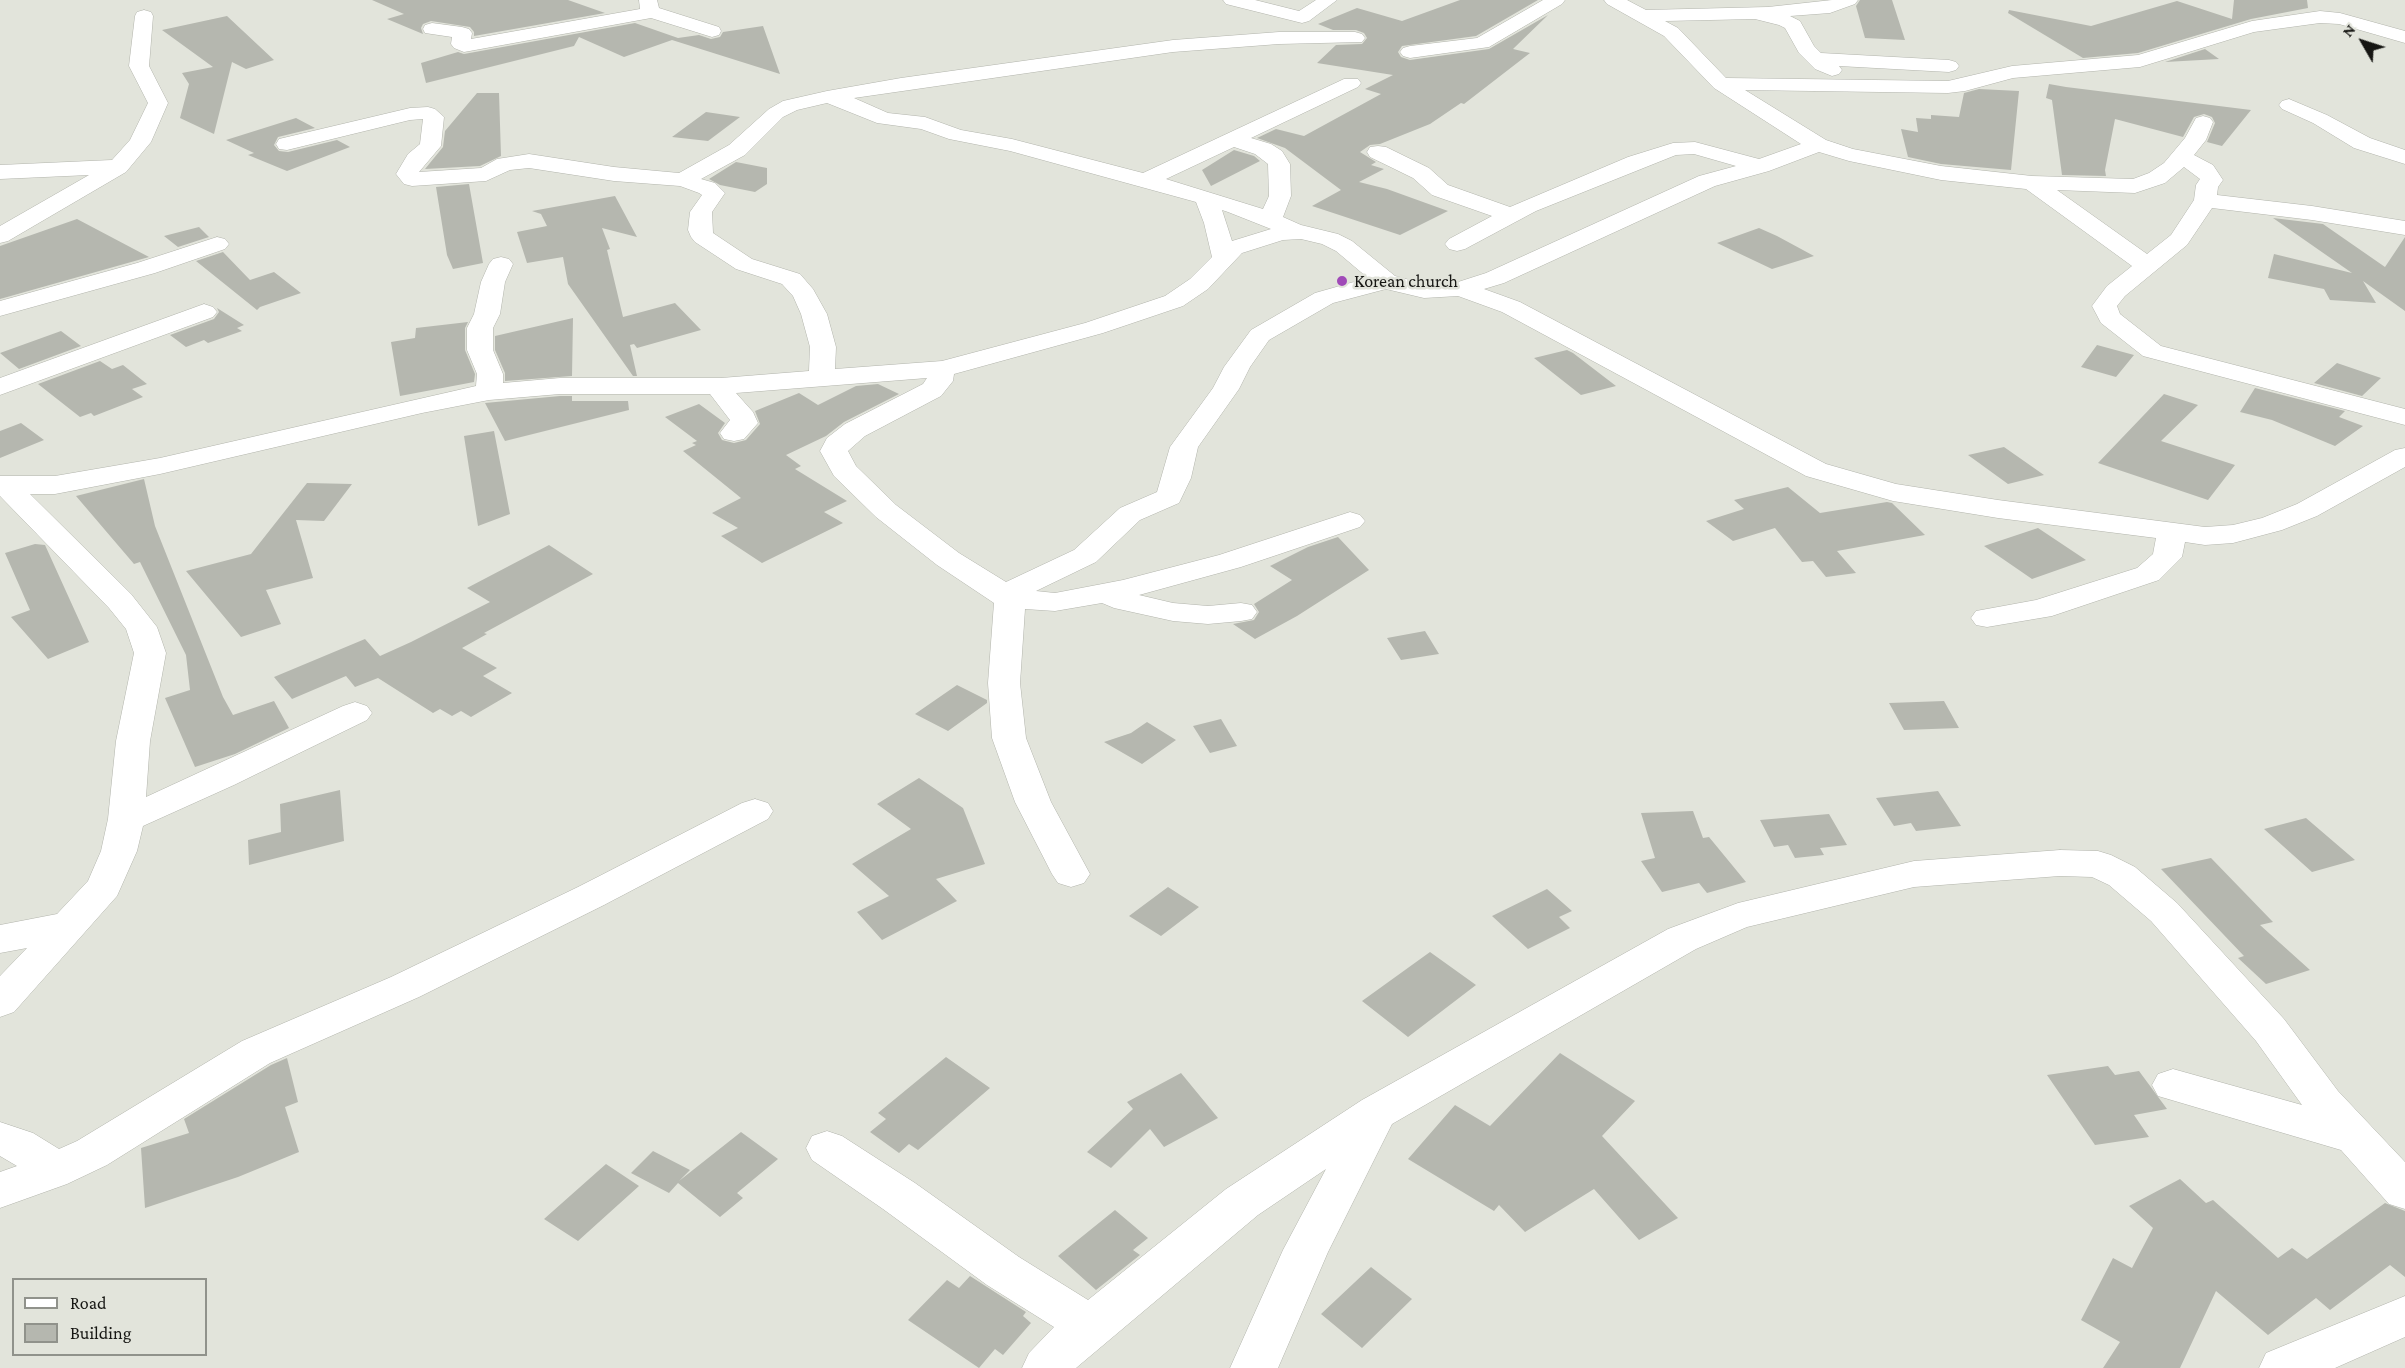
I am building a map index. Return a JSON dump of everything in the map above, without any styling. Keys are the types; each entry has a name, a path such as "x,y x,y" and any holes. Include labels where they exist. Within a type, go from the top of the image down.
{"street":[{"path":"1232,0 1302,16 1328,0"},
{"path":"1410,52 1482,43 1556,0"},
{"path":"1613,0 1646,16 1671,32 1721,84 1818,146 1849,155 1941,173 2032,183 2134,186 2157,178 2172,168 2195,140 2203,122"},
{"path":"1646,16 1757,14 1830,7 1849,0"},
{"path":"432,29 462,33 461,44 464,46 650,6 671,19 712,31"},
{"path":"1757,14 1786,21 1793,26 1806,49 1816,59 1841,74 1876,86"},
{"path":"0,236 118,167 140,142 158,103 138,66 144,16"},
{"path":"1816,59 1941,65 2012,72 2122,64 2252,27 2320,17 2340,19 2405,37"},
{"path":"683,180 737,150 776,113 790,105 827,97 901,84 1173,46 1279,38 1355,38"},
{"path":"1721,84 1948,87 1965,85 2012,72"},
{"path":"1146,180 1351,83"},
{"path":"827,97 845,102 884,119 925,123 956,135 1012,145 1146,180 1236,207 1302,232 1330,238 1344,246 1386,280 1424,291 1460,289 1495,278 1707,181 1761,166 1818,146"},
{"path":"2289,105 2320,119 2362,143 2405,157"},
{"path":"286,144 410,114 428,113 434,117 430,146 416,159 407,174 412,179 486,174 506,164 529,160 614,174 683,180 707,188 714,193 701,212 700,230 703,237 744,264 791,279 804,294 814,314 822,347 822,378"},
{"path":"1232,139 1263,149 1274,156 1279,164 1280,196 1270,220"},
{"path":"1457,244 1509,214 1673,149 1695,148 1761,166"},
{"path":"1378,152 1421,173 1440,190 1509,214"},
{"path":"2182,157 2205,170 2212,180 2207,185 2205,200 2192,225 2179,240 2116,291 2104,306 2110,318 2152,351 2405,417"},
{"path":"0,172 118,167"},
{"path":"2032,183 2148,266"},
{"path":"1205,198 1216,223 1224,257"},
{"path":"2205,200 2301,211 2405,228"},
{"path":"2,485 55,485 150,468 225,453 385,413 489,392 560,386 718,386 942,369 994,357 1094,328 1174,301 1199,284 1234,248 1260,238 1302,232"},
{"path":"0,309 146,268 217,244"},
{"path":"489,392 490,375 480,350 480,328 487,314 493,282 501,264"},
{"path":"1006,597 1084,556 1130,514 1169,497 1177,478 1184,447 1226,389 1237,367 1260,335 1324,298 1386,280"},
{"path":"1460,289 1511,307 1816,470 1893,492 1998,509 2172,532 2233,534 2272,524 2307,510 2405,456"},
{"path":"0,387 204,312"},
{"path":"942,369 940,381 932,390 855,430 837,444 834,451 844,470 886,512 1006,597 1055,602 1104,593 1230,561 1350,521"},
{"path":"718,386 743,418 744,423 734,433"},
{"path":"0,1002 104,887 119,851 126,819 133,741 150,652 141,627 120,601 2,485"},
{"path":"1988,618 2041,609 2148,574 2167,557 2172,532"},
{"path":"1104,593 1125,601 1173,612 1209,615 1241,612"},
{"path":"1006,597 1004,683 1009,738 1033,802 1071,874"},
{"path":"126,819 242,768 355,713"},
{"path":"0,1190 57,1170 92,1153 256,1052 405,987 602,891 755,811"},
{"path":"1046,1368 1068,1344 1242,1202 1377,1112 1682,939 1738,916 1914,874 2098,864 2122,876 2164,912 2270,1030 2323,1103 2405,1191"},
{"path":"0,939 71,926"},
{"path":"2173,1085 2353,1137"},
{"path":"1254,1368 1306,1250 1377,1112"},
{"path":"0,1139 18,1145 57,1170"},
{"path":"827,1149 899,1196 1003,1271 1091,1326"},
{"path":"2283,1368 2405,1316"}],"building":[{"path":"372,0 568,0 605,13 474,36 470,27 431,21 423,24 421,28 423,34 387,19 404,14"},
{"path":"1460,0 1538,0 1476,36 1402,46 1398,52 1401,57 1410,60 1489,49 1548,15 1513,49 1530,53 1464,104 1461,103 1430,124 1380,144 1370,145 1360,152 1376,162 1371,165 1384,169 1359,182 1387,189 1448,211 1400,235 1312,206 1341,190 1285,148 1257,138 1276,129 1304,136 1381,94 1365,89 1393,75 1317,63 1336,45 1362,44 1367,38 1364,33 1356,30 1333,30 1318,24 1357,8 1402,21"},
{"path":"1860,0 1892,0 1905,40 1865,38 1856,6"},
{"path":"2234,0 2307,0 2308,8 2251,19 2138,53 2083,58 2008,13 2009,10 2091,26 2177,1 2232,19"},
{"path":"227,16 274,60 246,69 232,62 214,134 180,118 189,84 182,73 213,67 162,30"},
{"path":"635,23 678,38 699,35 711,39 720,37 723,32 763,26 780,74 672,40 624,57 579,37 574,46 426,83 421,63 458,52 464,54"},
{"path":"2205,49 2219,59 2165,62"},
{"path":"2049,84 2251,110 2222,146 2207,142 2215,123 2212,117 2204,114 2194,117 2183,137 2115,119 2105,170 2106,176 2062,175 2052,100 2046,98"},
{"path":"1979,89 2019,91 2011,170 1941,164 1908,157 1901,129 1918,132 1916,118 1931,119 1931,115 1959,117 1964,93"},
{"path":"477,93 499,93 501,156 480,166 425,169 443,147 445,131"},
{"path":"706,112 740,117 708,141 672,137"},
{"path":"296,118 315,128 278,137 274,145 279,151 288,152 337,140 350,147 287,171 248,155 254,153 226,140"},
{"path":"1234,150 1254,156 1260,161 1211,186 1202,170"},
{"path":"736,162 767,168 767,184 755,192 720,185 709,179"},
{"path":"469,184 483,263 453,269 447,255 436,187"},
{"path":"615,196 637,237 602,228 610,249 607,250 623,317 675,303 701,330 637,348 634,344 630,345 637,376 633,376 568,284 563,257 527,263 517,232 547,226 541,214 532,211"},
{"path":"2273,218 2323,224 2385,267 2405,237 2405,311 2363,281 2376,303 2330,300 2324,289 2268,278 2274,254 2352,273"},
{"path":"77,219 149,257 0,299 0,246"},
{"path":"199,227 209,237 178,247 164,236"},
{"path":"1759,228 1814,256 1772,269 1717,243"},
{"path":"223,252 250,280 274,272 301,293 257,310 196,261"},
{"path":"217,308 244,325 237,328 242,331 208,343 204,340 186,347 170,335 214,319 219,312"},
{"path":"573,318 572,376 505,381 505,373 495,350 495,336"},
{"path":"468,322 465,328 465,350 475,374 474,382 400,396 391,342 415,338 416,328"},
{"path":"61,331 81,346 19,369 0,353"},
{"path":"2097,345 2134,355 2116,377 2081,367"},
{"path":"1567,350 1616,386 1581,395 1534,358"},
{"path":"100,361 112,369 123,365 147,384 132,389 143,397 94,416 91,413 80,417 38,384"},
{"path":"2337,363 2381,378 2362,396 2314,383"},
{"path":"878,384 899,394 844,422 826,436 786,455 801,466 795,469 847,501 824,512 843,523 762,563 721,536 738,528 712,513 741,498 683,451 696,445 692,443 697,441 665,417 699,404 725,423 718,433 722,440 734,443 746,440 760,424 755,411 799,393 818,405 856,386"},
{"path":"2255,388 2345,411 2339,417 2363,426 2335,446 2272,420 2240,412"},
{"path":"2164,394 2198,405 2161,441 2235,465 2208,500 2098,463"},
{"path":"572,396 572,401 628,401 629,410 505,441 485,403"},
{"path":"21,423 44,440 0,458 0,431"},
{"path":"494,431 510,514 478,526 464,436"},
{"path":"2004,447 2044,475 2008,484 1968,455"},
{"path":"144,479 155,526 223,697 233,715 274,701 289,728 235,754 195,767 165,698 190,690 186,655 140,562 134,564 76,496"},
{"path":"307,483 352,484 324,521 296,520 313,578 266,590 281,624 241,637 186,571 251,554"},
{"path":"1788,487 1820,513 1892,503 1925,535 1837,551 1856,573 1826,577 1813,561 1802,562 1775,528 1733,541 1706,521 1744,509 1734,500"},
{"path":"2038,528 2086,560 2032,579 1984,546"},
{"path":"1338,537 1369,570 1297,616 1255,639 1233,624 1254,620 1259,612 1254,604 1292,580 1270,566 1308,547"},
{"path":"35,544 45,545 89,642 48,659 11,617 30,610 5,553"},
{"path":"549,545 593,574 484,633 487,634 462,648 497,668 483,676 512,693 471,717 461,711 452,716 440,709 433,713 378,678 355,687 346,676 292,699 274,677 365,639 380,656 411,642 490,602 467,588"},
{"path":"1425,631 1439,654 1401,660 1387,638"},
{"path":"957,685 987,700 987,703 948,731 915,714"},
{"path":"1944,701 1959,728 1904,730 1889,703"},
{"path":"1221,719 1237,746 1210,753 1193,726"},
{"path":"1147,722 1176,740 1142,764 1104,742 1131,733"},
{"path":"919,778 963,808 985,864 936,879 957,901 882,940 857,912 889,896 852,864 911,829 877,804"},
{"path":"340,790 344,841 249,865 248,840 281,832 280,804"},
{"path":"1938,791 1961,826 1916,831 1911,823 1894,826 1876,798"},
{"path":"1693,811 1703,838 1709,837 1746,882 1707,893 1699,883 1662,892 1641,861 1655,858 1641,813"},
{"path":"1829,814 1847,845 1820,848 1824,855 1795,858 1788,845 1774,847 1760,820"},
{"path":"2306,818 2355,860 2312,872 2264,829"},
{"path":"2211,858 2273,922 2260,925 2310,970 2266,984 2238,958 2244,956 2161,869"},
{"path":"1168,887 1199,907 1161,936 1129,916"},
{"path":"1547,889 1572,911 1559,917 1570,928 1528,949 1492,916"},
{"path":"1430,952 1476,985 1408,1037 1362,1001"},
{"path":"1560,1053 1635,1101 1602,1136 1678,1218 1639,1240 1594,1189 1525,1232 1499,1205 1494,1211 1408,1159 1455,1105 1490,1126"},
{"path":"946,1057 990,1088 918,1150 909,1144 899,1153 870,1132 886,1119 878,1113"},
{"path":"287,1058 298,1102 285,1107 299,1152 238,1177 145,1208 141,1148 189,1133 184,1119 271,1065"},
{"path":"2108,1066 2115,1075 2139,1071 2167,1109 2134,1115 2149,1137 2095,1145 2047,1075"},
{"path":"1181,1073 1218,1118 1164,1147 1150,1129 1111,1168 1087,1152 1133,1109 1127,1102"},
{"path":"741,1132 778,1159 737,1193 743,1198 720,1217 678,1183 669,1193 631,1173 653,1151 690,1170 679,1181"},
{"path":"606,1164 639,1186 578,1241 544,1219"},
{"path":"2180,1179 2206,1203 2213,1200 2278,1258 2292,1248 2307,1259 2385,1203 2405,1211 2405,1277 2390,1265 2330,1310 2316,1298 2268,1335 2216,1291 2180,1368 2103,1368 2120,1342 2081,1320 2113,1258 2132,1268 2153,1228 2129,1206"},
{"path":"1115,1210 1148,1238 1133,1250 1140,1255 1096,1290 1058,1256"},
{"path":"1371,1267 1412,1299 1362,1348 1321,1314"},
{"path":"970,1276 1026,1312 1023,1316 1031,1323 1003,1355 995,1349 979,1368 908,1320 947,1280 959,1288"}],"place":[{"name":"Korean church","path":"1342,281"}]}
